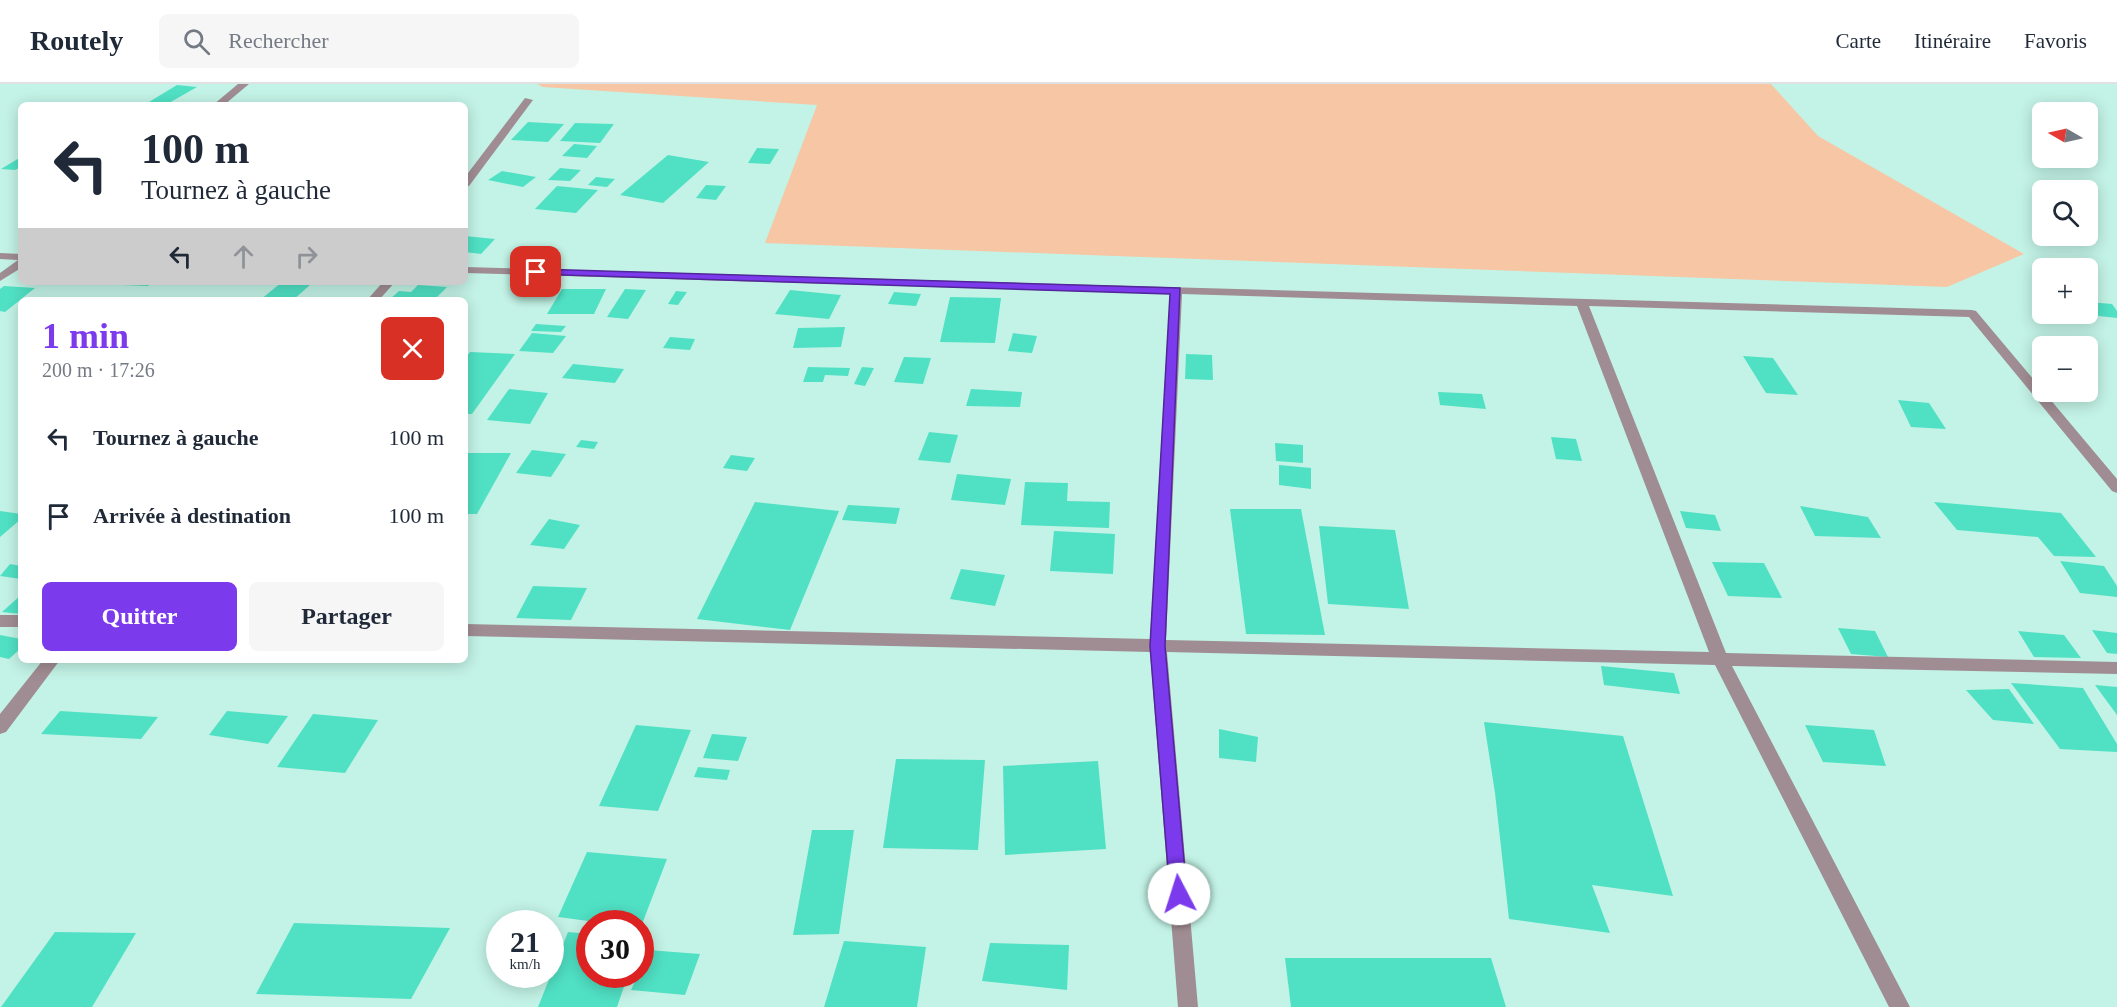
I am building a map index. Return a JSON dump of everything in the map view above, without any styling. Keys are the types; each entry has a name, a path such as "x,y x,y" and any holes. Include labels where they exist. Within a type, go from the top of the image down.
{"street":[{"path":"222,102 244,84"},
{"path":"468,180 528,100"},
{"path":"0,256 18,257"},
{"path":"0,278 18,265"},
{"path":"468,270 1972,314 2117,488"},
{"path":"376,297 386,285"},
{"path":"1176,291 1158,646 1188,1007"},
{"path":"1581,302 1720,659 1900,1007"},
{"path":"0,621 18,621"},
{"path":"468,630 2117,668"},
{"path":"0,727 50,663"}],"shaded area":[{"path":"537,84 1771,84 1818,136 2024,254 1947,287 765,243 817,105 543,87"}],"building":[{"path":"177,85 197,87 171,102 149,102"},
{"path":"528,122 564,124 548,142 511,140"},
{"path":"575,123 614,124 600,143 560,141"},
{"path":"574,144 597,146 587,158 562,156"},
{"path":"757,148 779,149 770,164 748,163"},
{"path":"668,155 709,162 663,203 620,195"},
{"path":"18,159 18,168 1,169"},
{"path":"560,168 581,170 570,181 548,180"},
{"path":"502,171 536,177 523,187 488,180"},
{"path":"596,177 615,179 607,187 588,185"},
{"path":"706,185 726,186 716,200 696,198"},
{"path":"557,186 598,190 576,213 535,209"},
{"path":"468,236 495,239 481,254 468,252"},
{"path":"278,285 310,285 296,297 264,297"},
{"path":"418,285 447,287 437,297 392,297 399,291 411,292"},
{"path":"4,286 35,288 24,297 18,297 18,302 5,312 0,311 0,289"},
{"path":"562,289 606,289 594,314 547,314"},
{"path":"625,289 646,290 628,319 607,317"},
{"path":"790,290 841,295 829,319 775,314"},
{"path":"676,291 687,292 678,305 668,304"},
{"path":"894,292 921,294 916,306 888,304"},
{"path":"950,297 1001,298 995,343 940,342"},
{"path":"2098,303 2112,304 2117,311 2117,318 2098,316"},
{"path":"536,324 566,326 561,332 531,331"},
{"path":"845,327 841,347 793,348 798,328"},
{"path":"532,333 566,336 553,353 519,351"},
{"path":"1013,333 1037,336 1032,353 1008,351"},
{"path":"670,337 695,339 690,350 663,348"},
{"path":"470,352 515,354 472,414 468,414 468,354"},
{"path":"1186,354 1212,355 1213,380 1185,379"},
{"path":"1743,356 1773,358 1798,395 1766,393"},
{"path":"904,357 931,358 923,384 894,382"},
{"path":"573,364 624,369 615,383 562,378"},
{"path":"808,367 850,368 848,376 825,375 823,382 803,382"},
{"path":"862,367 874,368 865,386 854,384"},
{"path":"509,389 548,393 530,424 487,420"},
{"path":"971,389 1022,392 1020,407 966,406"},
{"path":"1438,392 1482,394 1486,409 1440,405"},
{"path":"1898,400 1929,403 1946,429 1911,427"},
{"path":"929,432 958,435 950,463 918,460"},
{"path":"1551,437 1576,439 1582,461 1556,459"},
{"path":"581,440 598,442 594,449 576,447"},
{"path":"1275,443 1303,445 1303,463 1276,461"},
{"path":"532,450 566,454 551,477 516,473"},
{"path":"468,453 511,453 477,514 468,514"},
{"path":"731,455 755,458 747,471 723,468"},
{"path":"1279,465 1311,468 1311,489 1279,485"},
{"path":"957,474 1011,479 1005,505 951,500"},
{"path":"1025,482 1068,483 1067,501 1110,502 1109,528 1021,525"},
{"path":"755,502 839,511 790,630 697,619"},
{"path":"1934,502 2061,513 2096,557 2054,556 2038,537 1957,530"},
{"path":"848,505 900,508 896,524 842,520"},
{"path":"1800,506 1868,517 1881,538 1815,536"},
{"path":"1230,509 1301,509 1325,635 1246,634"},
{"path":"0,511 18,514 18,522 0,537"},
{"path":"1680,511 1715,515 1721,531 1686,528"},
{"path":"549,519 580,525 564,549 530,545"},
{"path":"1319,526 1395,530 1409,609 1328,604"},
{"path":"1054,531 1115,534 1113,574 1050,571"},
{"path":"2060,561 2104,566 2117,586 2117,597 2080,593"},
{"path":"1712,562 1764,563 1782,598 1728,596"},
{"path":"10,564 18,565 18,579 0,576"},
{"path":"961,569 1005,575 995,606 950,599"},
{"path":"533,586 587,588 571,620 516,618"},
{"path":"18,598 18,614 2,612"},
{"path":"1838,628 1875,631 1888,657 1851,654"},
{"path":"2092,630 2117,633 2117,654 2107,653"},
{"path":"2018,631 2064,635 2081,658 2034,657"},
{"path":"0,635 18,638 18,651 9,659 0,657"},
{"path":"1601,666 1674,673 1680,694 1604,685"},
{"path":"2011,683 2083,688 2117,744 2117,752 2060,749"},
{"path":"2095,685 2117,687 2117,715"},
{"path":"2009,689 2034,724 1993,720 1966,690"},
{"path":"60,711 158,717 141,739 41,734"},
{"path":"227,711 288,716 268,744 209,735"},
{"path":"313,714 378,720 345,773 277,767"},
{"path":"1484,722 1623,736 1673,896 1592,885 1610,933 1509,919 1495,793"},
{"path":"636,725 691,730 658,811 599,806"},
{"path":"1805,725 1874,730 1886,766 1823,762"},
{"path":"1219,729 1258,737 1256,762 1219,758"},
{"path":"712,734 747,737 738,761 703,758"},
{"path":"896,759 985,760 978,850 883,848"},
{"path":"1098,761 1106,849 1005,855 1003,766"},
{"path":"698,767 730,770 727,780 694,777"},
{"path":"812,830 854,830 839,934 793,935"},
{"path":"587,852 667,859 647,910 576,910 576,919 564,918 564,910 561,910"},
{"path":"294,923 450,928 411,999 256,994"},
{"path":"55,932 136,933 92,1007 1,1007"},
{"path":"568,932 576,933 576,988 624,988 617,1007 538,1007 546,988 564,988 564,942"},
{"path":"844,941 926,947 917,1007 824,1007"},
{"path":"990,943 1069,945 1067,990 982,981"},
{"path":"654,950 700,954 685,995 631,990 632,988 654,988"},
{"path":"1285,958 1491,958 1506,1007 1291,1007"}],"route":[{"path":"536,272 1176,291 1158,646 1179,894"}]}
